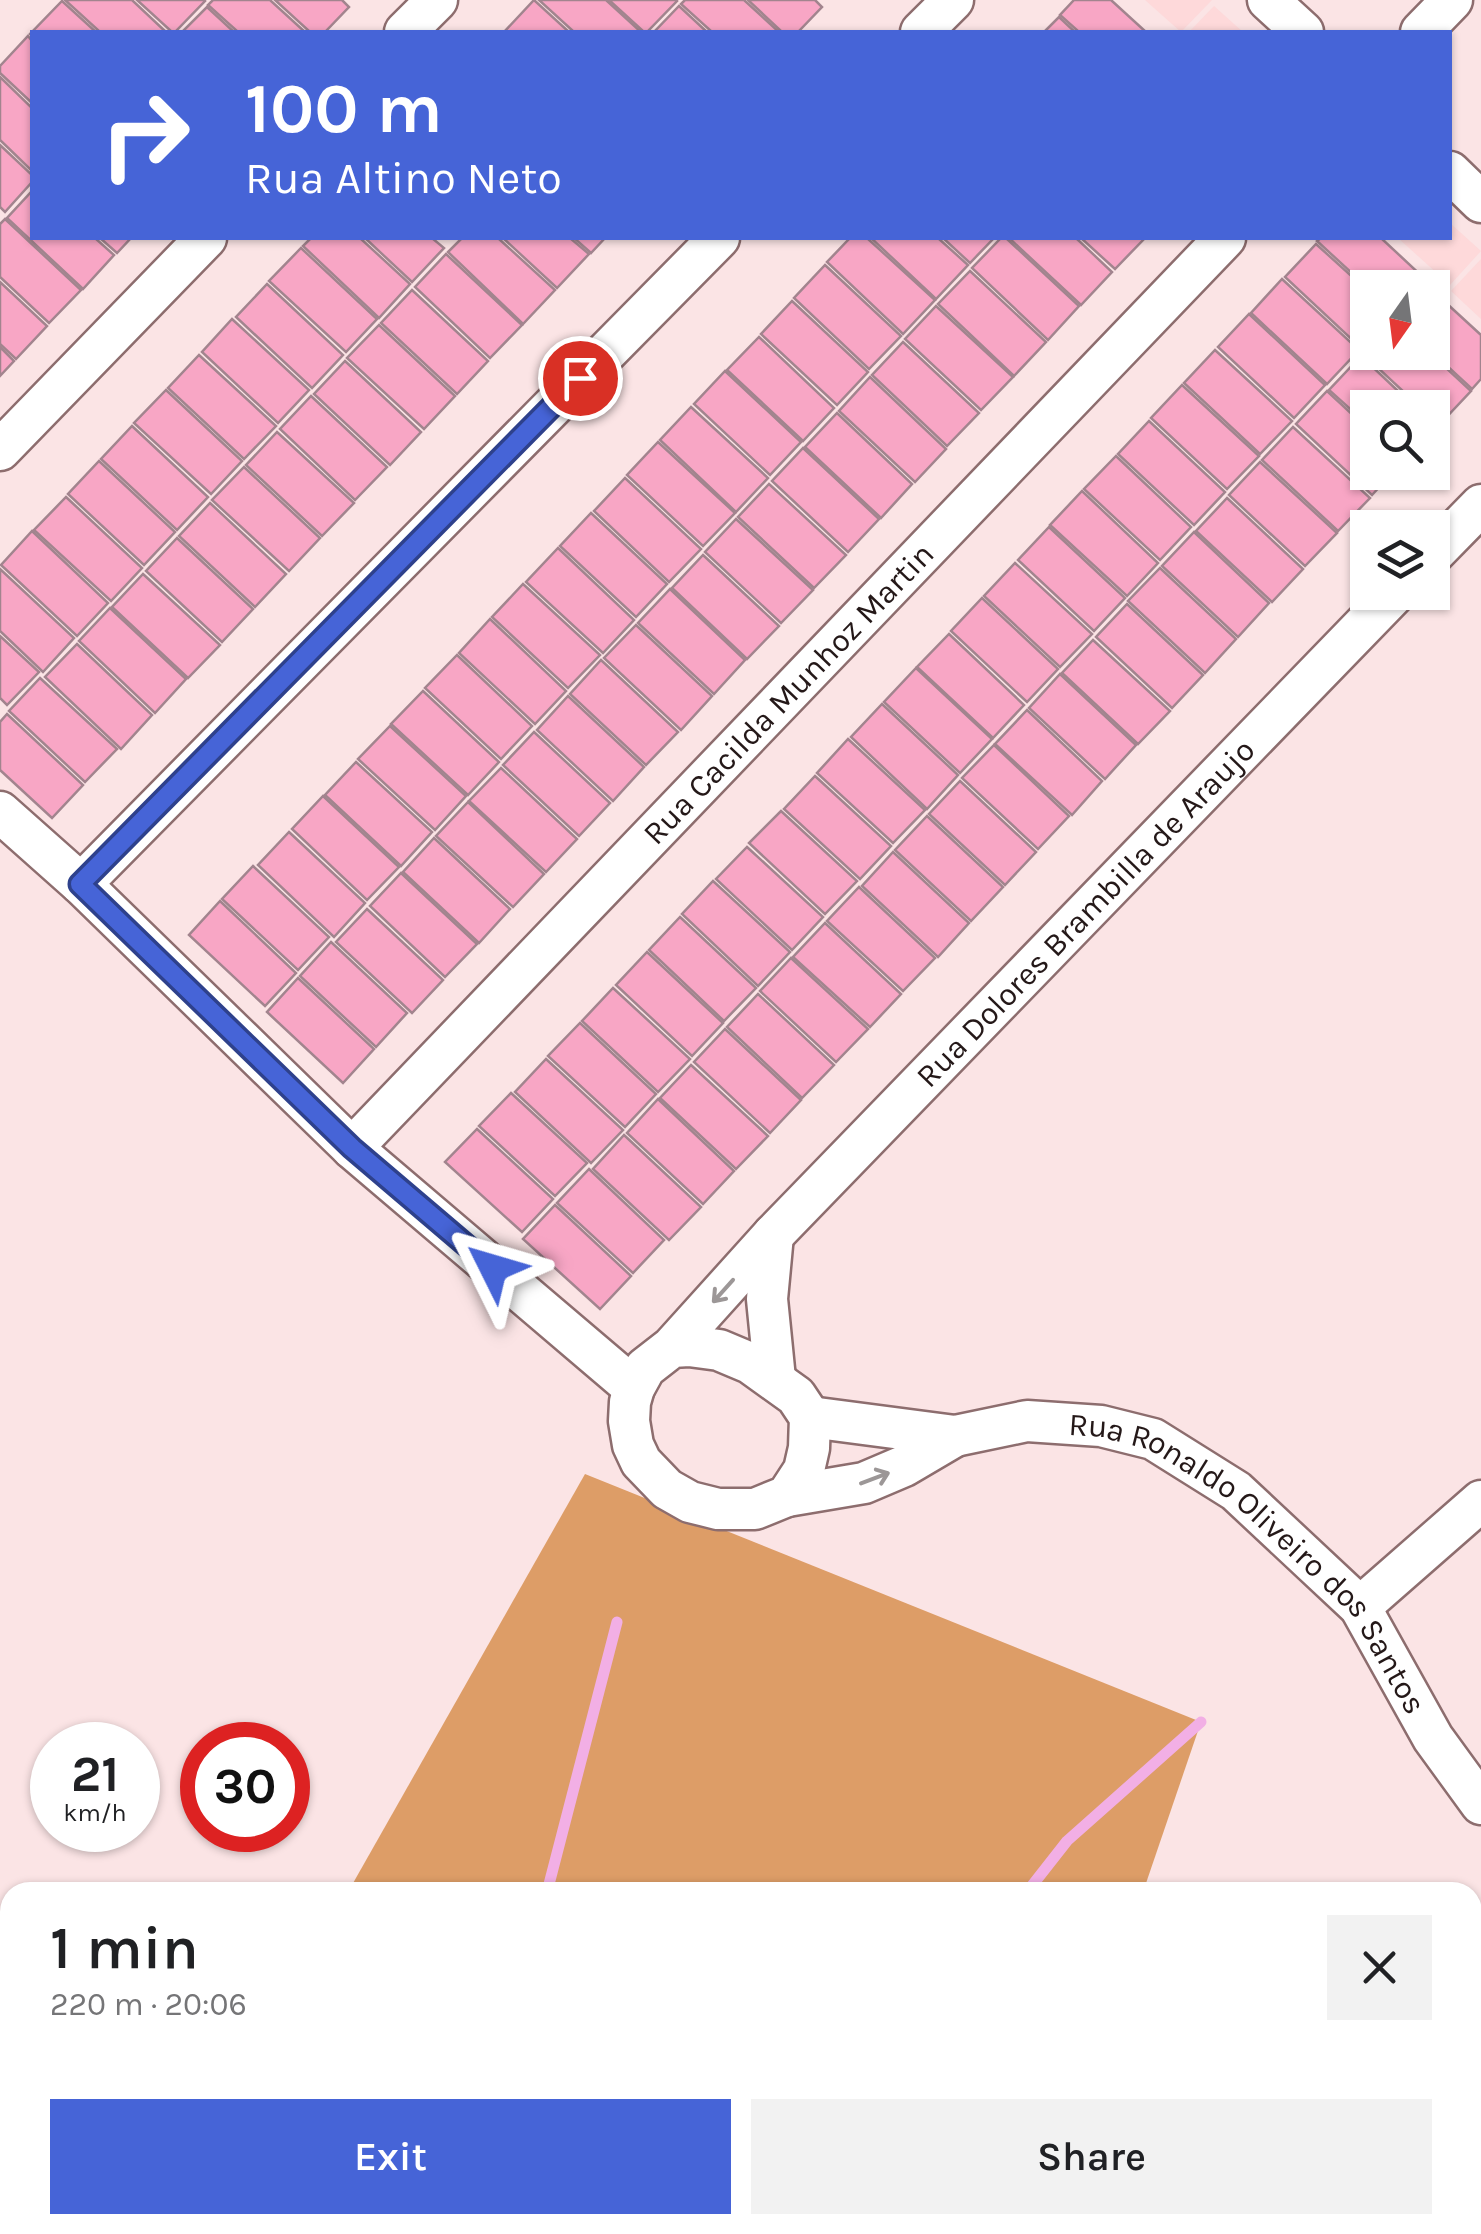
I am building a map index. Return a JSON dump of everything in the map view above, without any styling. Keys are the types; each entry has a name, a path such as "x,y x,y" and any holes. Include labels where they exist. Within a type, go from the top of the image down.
{"street":[{"path":"408,30 437,0"},
{"path":"923,30 953,0"},
{"path":"1268,0 1301,30"},
{"path":"1423,30 1452,0"},
{"path":"1452,174 1481,202"},
{"path":"0,450 204,240"},
{"path":"80,884 716,240"},
{"name":"Rua Cacilda Munhoz Martin","path":"352,1148 1223,240"},
{"path":"1450,537 1481,505"},
{"name":"Rua Dolores Brambilla de Araujo","path":"672,1346 773,1235 1379,610"},
{"path":"0,812 80,884 352,1148 634,1388"},
{"path":"773,1235 767,1299 775,1379"},
{"path":"672,1346 718,1350 750,1363 796,1396 810,1418 809,1448 804,1470 787,1496 754,1509 690,1502 667,1490 641,1462 629,1421 630,1402 645,1368 672,1346"},
{"name":"Rua Ronaldo Oliveiro dos Santos","path":"810,1418 955,1436"},
{"name":"Rua Ronaldo Oliveiro dos Santos","path":"787,1496 864,1483 904,1466 955,1436 1027,1421 1101,1426 1153,1439 1236,1491 1360,1608 1433,1738 1481,1804"},
{"path":"1360,1608 1481,1501"}],"shaded area":[{"path":"1145,0 1212,0 1179,30"},
{"path":"1214,6 1241,30 1191,30"},
{"path":"1452,225 1481,251 1450,285 1450,270 1433,270 1400,240 1452,240"},
{"path":"1481,259 1481,319 1451,291"},
{"path":"585,1474 1201,1722 1146,1882 354,1882"}],"building":[{"path":"65,0 132,0 164,30 98,30"},
{"path":"137,0 205,1 177,30 170,30"},
{"path":"213,0 270,0 303,30 236,30 208,5"},
{"path":"275,0 342,0 349,7 327,30 308,30"},
{"path":"534,0 567,30 506,30"},
{"path":"539,0 606,0 639,30 572,30"},
{"path":"609,0 677,1 649,30 642,30"},
{"path":"685,0 744,0 777,30 710,30 681,4"},
{"path":"748,0 815,0 822,7 800,30 780,30"},
{"path":"1074,0 1111,0 1144,30 1077,30 1060,15"},
{"path":"62,1 94,30 34,30"},
{"path":"679,6 705,30 656,30"},
{"path":"207,7 232,30 184,30"},
{"path":"1059,17 1073,30 1046,30"},
{"path":"28,36 30,101 0,73 0,66"},
{"path":"0,77 30,106 30,169 0,140"},
{"path":"0,145 30,173 30,184 5,212 0,207"},
{"path":"30,193 30,239 7,218"},
{"path":"5,219 81,290 49,323 0,277 0,224"},
{"path":"31,240 97,240 114,255 83,289"},
{"path":"102,240 129,240 117,253"},
{"path":"309,240 362,240 410,284 379,318 303,246"},
{"path":"367,240 434,240 444,248 412,282"},
{"path":"460,240 500,240 555,290 523,324 448,252"},
{"path":"505,240 572,240 589,254 557,288"},
{"path":"576,240 603,240 591,253"},
{"path":"848,240 869,240 935,300 903,334 827,262"},
{"path":"873,240 940,240 968,265 936,299"},
{"path":"945,240 992,240 970,263"},
{"path":"999,240 1008,240 1079,306 1048,340 972,268"},
{"path":"1011,240 1078,240 1112,272 1081,305"},
{"path":"1083,240 1143,240 1115,269"},
{"path":"1383,240 1415,270 1350,270 1317,241"},
{"path":"1316,244 1350,275 1350,338 1285,277"},
{"path":"301,248 377,319 346,352 269,281"},
{"path":"446,254 522,325 490,358 415,287"},
{"path":"825,265 901,336 869,369 794,298"},
{"path":"970,271 1046,342 1014,376 938,304"},
{"path":"1282,279 1350,342 1350,360 1327,384 1251,313"},
{"path":"0,282 47,326 16,359 0,344"},
{"path":"267,284 343,355 312,388 236,317"},
{"path":"412,290 488,361 457,394 381,323"},
{"path":"792,301 868,372 837,405 761,334"},
{"path":"936,306 1013,377 981,410 905,339"},
{"path":"1450,307 1481,335 1481,379 1472,389 1450,369"},
{"path":"1249,314 1325,385 1294,418 1218,347"},
{"path":"232,319 309,390 278,423 202,352"},
{"path":"379,325 455,396 424,429 347,358"},
{"path":"759,337 834,408 803,441 727,370"},
{"path":"903,342 979,413 947,446 872,375"},
{"path":"0,347 14,361 0,376"},
{"path":"1215,350 1292,421 1260,454 1184,383"},
{"path":"199,355 276,426 244,459 168,388"},
{"path":"345,361 421,432 390,465 314,394"},
{"path":"1350,368 1376,370 1397,390 1350,390 1350,409 1329,390"},
{"path":"1380,370 1448,370 1471,391 1450,413 1450,390 1402,390"},
{"path":"725,371 801,442 770,475 694,404"},
{"path":"870,377 946,449 915,482 839,411"},
{"path":"1182,385 1259,456 1227,489 1151,418"},
{"path":"166,390 242,461 211,494 134,423"},
{"path":"1327,391 1350,412 1350,474 1296,424"},
{"path":"311,396 387,467 355,500 280,429"},
{"path":"691,407 768,478 736,512 660,440"},
{"path":"837,413 912,484 881,518 805,447"},
{"path":"1149,421 1225,492 1194,525 1118,454"},
{"path":"132,426 208,497 177,530 101,459"},
{"path":"1293,427 1350,480 1350,490 1361,490 1370,498 1358,510 1350,510 1350,519 1338,531 1262,460"},
{"path":"277,432 354,503 322,536 246,465"},
{"path":"658,442 735,513 703,546 627,475"},
{"path":"803,448 879,519 848,552 772,481"},
{"path":"1116,456 1191,527 1160,560 1084,489"},
{"path":"99,461 175,532 144,565 68,494"},
{"path":"1260,462 1337,533 1305,566 1229,495"},
{"path":"244,467 320,538 289,571 212,500"},
{"path":"625,478 701,549 669,582 594,511"},
{"path":"769,484 846,555 814,588 738,517"},
{"path":"1082,491 1158,563 1127,596 1050,525"},
{"path":"66,497 142,568 111,601 34,530"},
{"path":"1227,498 1303,569 1272,602 1196,531"},
{"path":"210,503 286,574 255,607 179,536"},
{"path":"591,513 667,584 636,617 560,546"},
{"path":"736,519 813,590 781,623 705,552"},
{"path":"1049,527 1125,598 1094,631 1018,560"},
{"path":"32,531 108,603 77,636 1,565"},
{"path":"1194,532 1269,603 1238,637 1162,566"},
{"path":"177,538 253,609 222,642 146,571"},
{"path":"558,548 634,620 603,653 526,582"},
{"path":"703,555 779,626 747,659 672,588"},
{"path":"1015,563 1092,634 1060,667 984,596"},
{"path":"1160,568 1236,639 1205,673 1128,601"},
{"path":"0,569 74,638 43,672 0,631"},
{"path":"143,574 220,645 188,678 112,607"},
{"path":"523,584 600,655 568,688 492,617"},
{"path":"670,589 745,660 714,694 638,623"},
{"path":"982,598 1058,669 1027,702 951,631"},
{"path":"1127,604 1203,675 1172,708 1096,637"},
{"path":"110,608 186,679 155,713 79,641"},
{"path":"490,619 566,691 535,724 459,653"},
{"path":"636,625 712,696 681,730 604,658"},
{"path":"949,634 1024,705 993,738 917,667"},
{"path":"0,636 39,672 7,705 0,698"},
{"path":"1093,640 1170,711 1138,744 1062,673"},
{"path":"77,644 152,715 121,749 45,677"},
{"path":"457,655 532,726 501,759 425,688"},
{"path":"601,660 678,732 646,765 570,694"},
{"path":"916,668 992,739 960,773 884,702"},
{"path":"1060,674 1136,745 1105,779 1029,708"},
{"path":"40,678 117,749 85,782 9,711"},
{"path":"423,691 499,762 468,795 391,724"},
{"path":"568,696 644,767 613,801 537,730"},
{"path":"882,704 958,775 927,809 851,737"},
{"path":"1027,710 1102,781 1072,815 995,744"},
{"path":"7,714 83,785 52,818 0,770 0,722"},
{"path":"390,726 466,796 435,830 358,759"},
{"path":"534,732 610,803 579,836 503,765"},
{"path":"848,739 925,810 893,843 817,773"},
{"path":"994,745 1069,816 1038,849 962,778"},
{"path":"356,762 432,832 401,866 325,795"},
{"path":"501,768 577,839 546,872 469,801"},
{"path":"815,776 891,846 860,879 784,809"},
{"path":"960,781 1036,852 1005,885 929,814"},
{"path":"323,796 399,867 367,900 292,829"},
{"path":"468,802 544,874 513,907 436,836"},
{"path":"781,811 857,881 825,914 749,843"},
{"path":"927,816 1003,887 971,921 895,850"},
{"path":"289,832 365,903 334,937 258,865"},
{"path":"434,838 510,909 479,943 403,872"},
{"path":"747,847 823,917 792,950 716,879"},
{"path":"893,852 969,923 938,957 862,886"},
{"path":"253,866 329,937 298,970 222,899"},
{"path":"401,873 477,944 445,977 370,906"},
{"path":"713,881 790,952 758,986 682,914"},
{"path":"859,887 935,958 903,991 827,921"},
{"path":"220,901 296,973 265,1006 189,935"},
{"path":"367,909 443,980 412,1013 336,942"},
{"path":"680,917 756,988 724,1021 649,950"},
{"path":"825,923 901,994 870,1027 793,957"},
{"path":"331,942 407,1013 376,1047 300,976"},
{"path":"647,952 723,1023 692,1056 616,985"},
{"path":"791,958 868,1029 836,1062 760,991"},
{"path":"298,978 374,1049 343,1083 267,1012"},
{"path":"613,988 690,1059 658,1092 582,1021"},
{"path":"758,994 834,1065 802,1098 727,1027"},
{"path":"580,1023 656,1094 625,1127 548,1056"},
{"path":"725,1029 801,1100 770,1133 694,1062"},
{"path":"546,1059 623,1130 591,1163 515,1092"},
{"path":"691,1065 768,1136 736,1169 660,1098"},
{"path":"511,1093 587,1163 555,1196 479,1126"},
{"path":"658,1099 734,1171 703,1204 627,1133"},
{"path":"477,1129 553,1199 522,1232 445,1162"},
{"path":"624,1135 701,1207 669,1240 593,1169"},
{"path":"589,1169 664,1240 633,1273 557,1203"},
{"path":"555,1205 631,1276 600,1309 523,1239"}],"waterway":[{"path":"550,1882 617,1622"},
{"path":"1035,1882 1067,1841 1201,1722"}],"route":[{"path":"493,1268 352,1148 80,884 580,378"}]}
